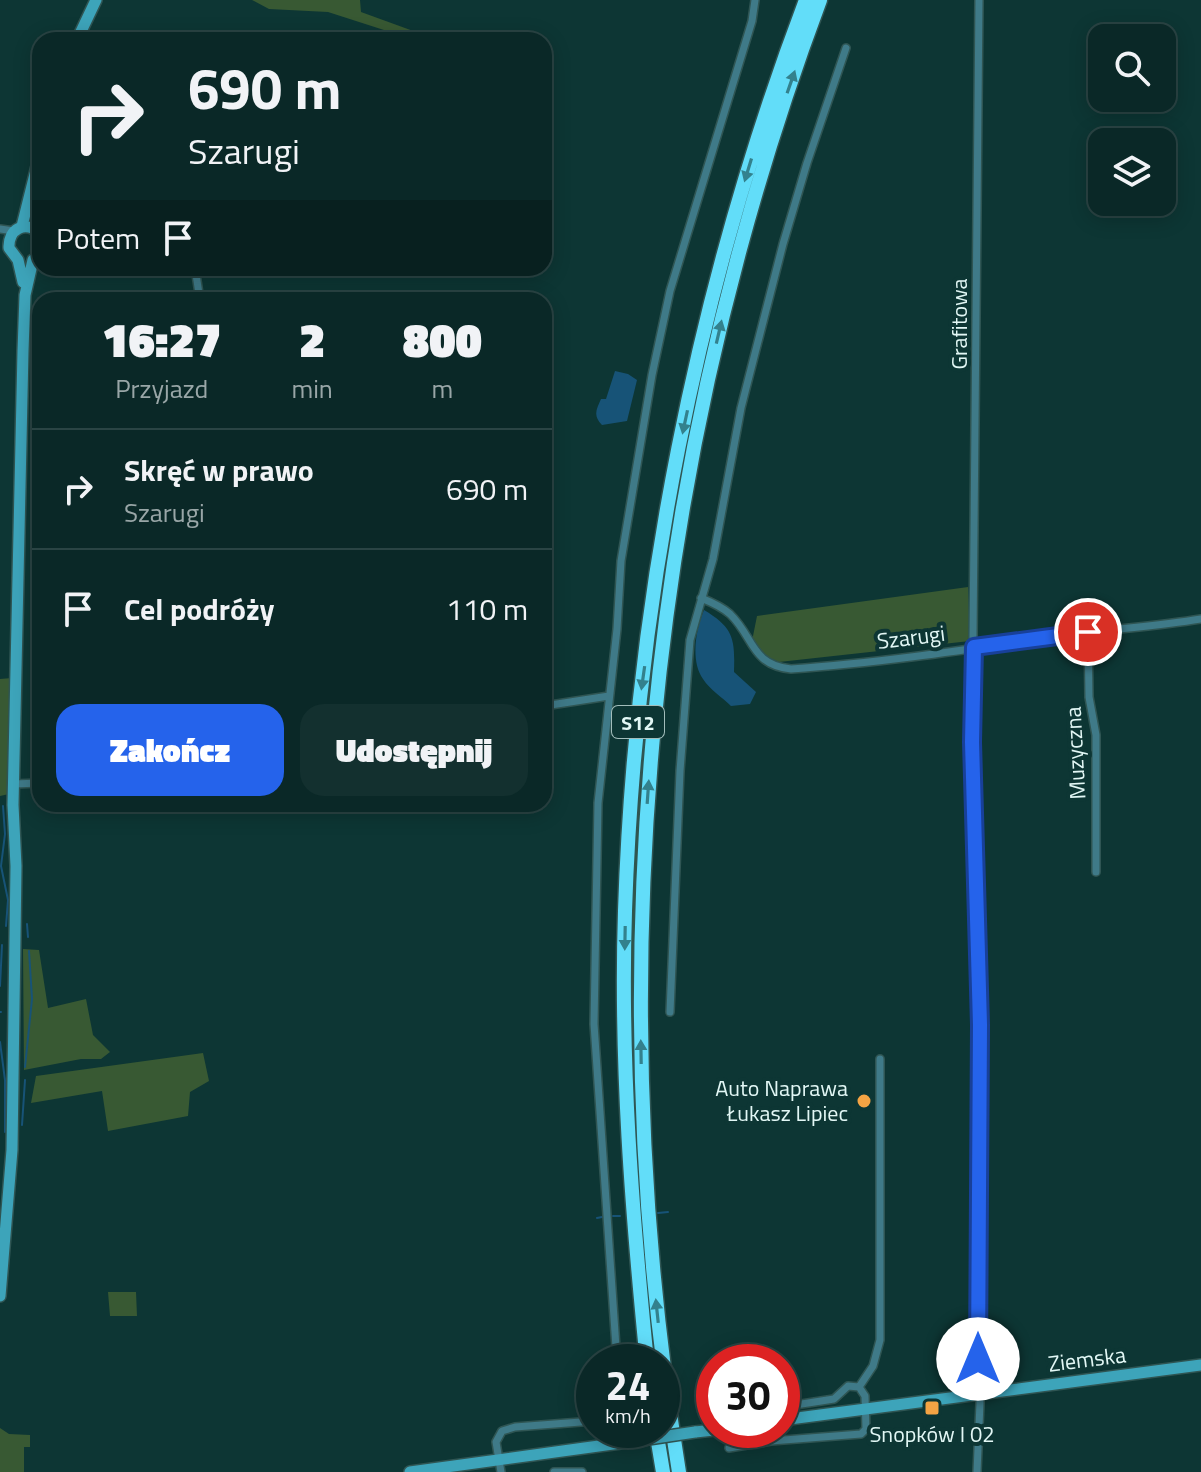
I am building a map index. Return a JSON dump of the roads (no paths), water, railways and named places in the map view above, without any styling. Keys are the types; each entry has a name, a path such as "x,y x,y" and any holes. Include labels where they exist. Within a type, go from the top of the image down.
{"highway":[{"name":"S12","path":"645,1344 631,1203 625,1059 627,872 643,680 671,495 709,316 754,150 806,0"},
{"name":"S12","path":"679,1472 655,1296 643,1111 641,930 653,728 679,530 719,333 763,168 820,0"},
{"path":"659,1448 663,1472"}],"main road":[{"path":"81,32 96,0"},
{"path":"0,1296 12,1150 25,295 18,260 4,240 28,230 32,192"},
{"path":"18,260 32,258"},
{"path":"25,295 32,271"},
{"name":"Ziemska","path":"800,1418 1201,1365"},
{"path":"410,1472 499,1466 696,1432"}],"street":[{"path":"616,1344 594,1024 598,803 617,629 621,561 652,375 680,254 752,21 755,0"},
{"name":"Grafitowa","path":"977,1472 980,1025 972,742 979,0"},
{"path":"670,1012 690,640 713,559 741,408 783,244 846,48"},
{"path":"0,229 28,230"},
{"name":"Szarugi","path":"701,598 731,615 762,660 782,668 804,668 1088,632 1155,627 1201,619"},
{"name":"Muzyczna","path":"1088,632 1089,697 1096,735 1096,872"},
{"path":"552,705 609,696"},
{"path":"18,784 32,783"},
{"path":"859,1387 873,1366 880,1340 880,1059"},
{"path":"800,1404 834,1399 848,1386 859,1387"},
{"path":"800,1439 861,1434 866,1429 866,1409 865,1396 859,1387"},
{"path":"499,1466 497,1437 506,1428 576,1422"},
{"path":"554,1472 582,1472"}],"water":[{"path":"615,371 637,380 627,421 602,425 596,416 597,410 601,399 606,399"},
{"path":"704,610 731,635 734,672 756,692 750,704 731,706 709,687 699,672 696,644"}],"waterway":[{"path":"3,806 5,834 1,866 8,900 6,926"},
{"path":"27,924 28,937"},
{"path":"0,986 2,945"},
{"path":"25,1067 32,999 29,951"},
{"path":"0,1042 5,1080 5,1132"},
{"path":"22,1125 25,1080"},
{"path":"658,1213 668,1212"},
{"path":"613,1216 620,1216"},
{"path":"597,1218 602,1217"}],"place":[{"name":"Auto Naprawa Łukasz Lipiec","path":"864,1101"},
{"name":"Snopków I 02","path":"932,1408"}]}
